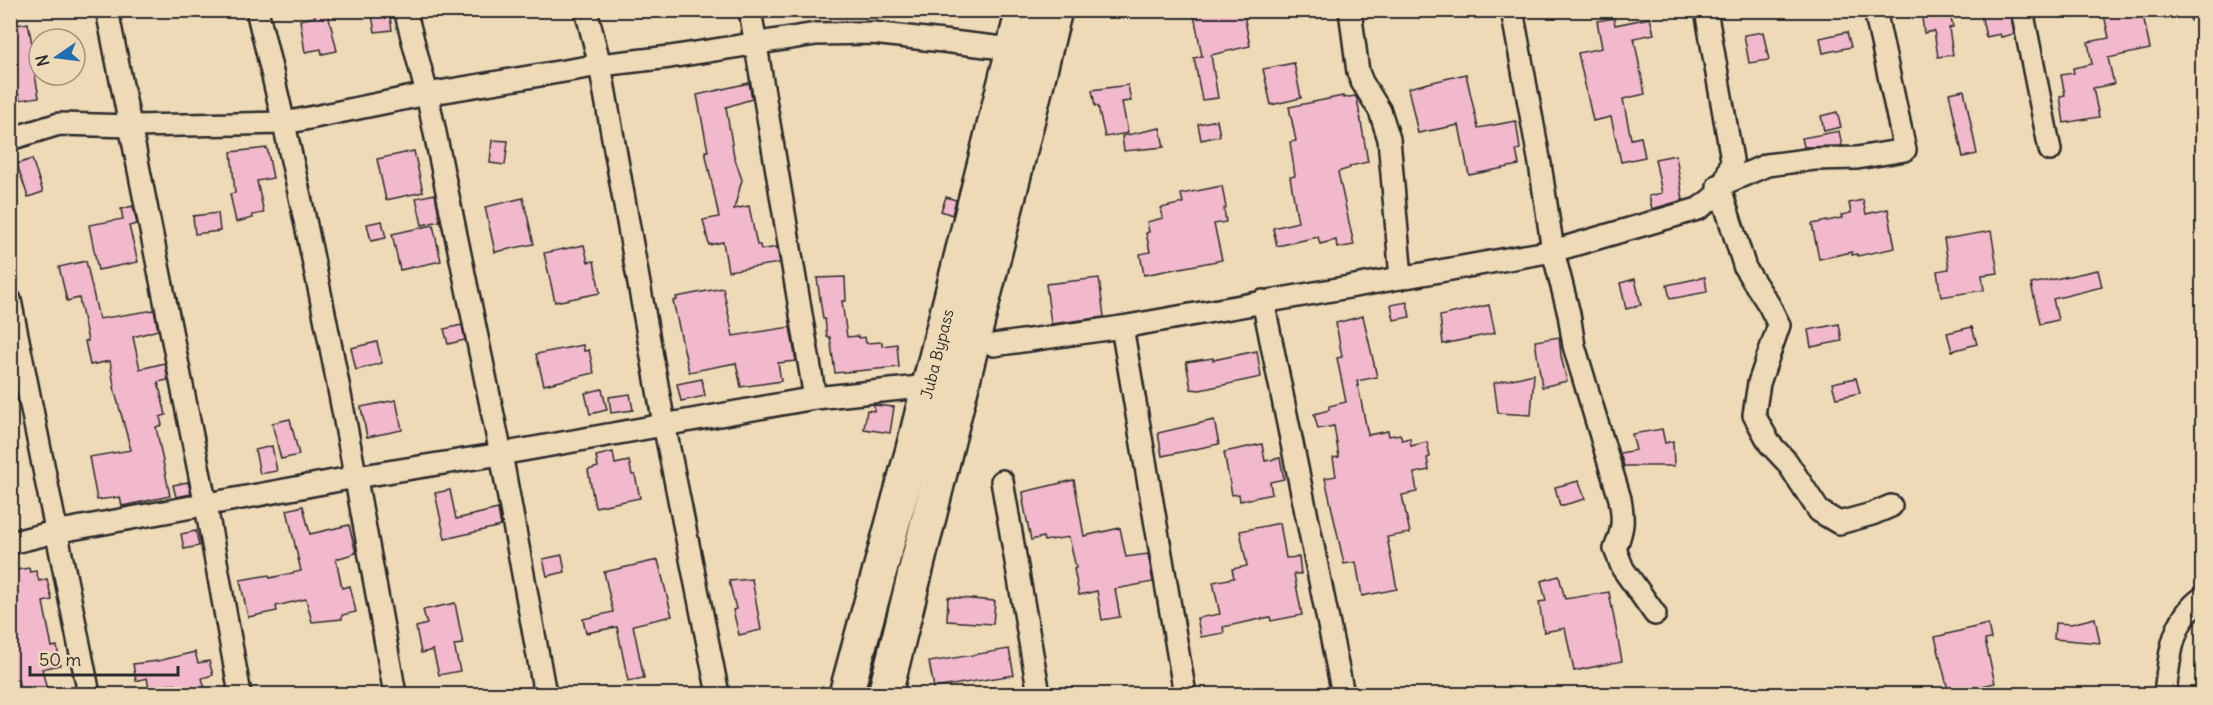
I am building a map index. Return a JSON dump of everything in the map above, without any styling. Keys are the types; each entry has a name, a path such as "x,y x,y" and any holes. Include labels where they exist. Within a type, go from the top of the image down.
{"main road":[{"name":"Juba Bypass","path":"846,694 929,386 1023,10"},
{"name":"Juba Bypass","path":"885,694 1055,10"}],"street":[{"path":"107,10 132,126 206,506 240,694"},
{"path":"257,10 285,123 356,477 395,694"},
{"path":"405,10 428,94 501,454 545,694"},
{"path":"586,10 600,65 664,424 718,694"},
{"path":"750,10 815,398"},
{"path":"1350,10 1358,72 1380,111 1389,139 1401,278"},
{"path":"1512,10 1553,251 1569,314 1574,346 1624,518 1615,549 1618,560 1655,614"},
{"path":"994,345 1122,327 1553,251 1698,208 1717,197 1727,178 1732,160 1706,10"},
{"path":"1698,208 1719,185 1767,165 1814,159 1857,158 1905,150 1875,10"},
{"path":"2022,10 2050,150"},
{"path":"2199,10 2202,15"},
{"path":"10,139 59,124 132,126 285,123 428,94 600,65 756,45 816,34 873,33 1012,50"},
{"path":"1719,185 1745,268 1779,325 1759,383 1754,415 1770,444 1787,462 1819,511 1839,523 1891,506"},
{"path":"10,300 89,694"},
{"path":"1263,301 1343,694"},
{"path":"1122,327 1185,694"},
{"path":"10,543 55,532 356,477 501,454 815,398 929,386"},
{"path":"1002,481 1039,694"},
{"path":"2165,694 2174,638 2184,616 2202,598"}],"building":[{"path":"314,10 327,10 337,51 322,54 321,49 305,52 300,20 315,17"},
{"path":"371,10 389,10 392,30 375,32"},
{"path":"1193,10 1243,10 1250,46 1211,55 1218,98 1202,100 1194,58 1202,56"},
{"path":"1921,10 1949,10 1953,27 1949,28 1953,55 1938,57 1934,31 1924,33"},
{"path":"1980,10 2010,10 2014,34 1986,37"},
{"path":"2103,10 2142,10 2150,49 2108,58 2114,84 2093,88 2099,117 2064,123 2060,96 2065,95 2061,75 2074,73 2073,68 2092,64 2088,42 2109,38"},
{"path":"1614,18 1615,25 1650,18 1654,34 1634,38 1645,94 1623,99 1631,139 1641,137 1645,157 1621,162 1611,117 1593,121 1578,53 1602,48 1597,21"},
{"path":"28,23 27,87 37,87 39,97 20,100 19,95 10,96 10,63 17,62 10,26"},
{"path":"1763,32 1769,60 1749,63 1744,35"},
{"path":"1847,32 1851,47 1823,53 1820,38"},
{"path":"1294,63 1301,98 1271,105 1263,69"},
{"path":"1466,74 1478,128 1516,121 1520,149 1516,150 1519,165 1469,175 1459,125 1418,133 1408,88"},
{"path":"749,83 752,99 726,107 734,156 742,180 734,209 749,206 757,245 760,245 761,250 777,247 780,263 728,271 723,242 709,245 703,220 719,217 705,151 708,151 697,95"},
{"path":"1128,85 1131,101 1122,102 1128,133 1105,137 1092,90"},
{"path":"1964,90 1977,154 1963,157 1949,93"},
{"path":"1343,96 1343,98 1355,96 1357,99 1368,162 1350,166 1338,172 1354,245 1337,248 1336,240 1320,244 1318,237 1277,246 1273,228 1298,222 1290,177 1295,176 1290,142 1296,141 1289,107"},
{"path":"1837,112 1841,127 1824,131 1821,116"},
{"path":"1217,120 1220,136 1201,140 1198,124"},
{"path":"1160,128 1164,147 1124,151 1122,136"},
{"path":"1839,131 1842,146 1804,147 1802,138"},
{"path":"492,140 508,141 505,165 490,163"},
{"path":"267,148 273,178 257,181 264,213 236,222 230,194 235,193 231,152"},
{"path":"414,151 423,192 386,200 377,159"},
{"path":"1676,155 1683,200 1652,209 1649,196 1662,193 1655,159"},
{"path":"32,159 43,192 28,197 17,164"},
{"path":"1222,186 1226,222 1214,224 1222,260 1144,275 1140,254 1150,252 1146,233 1149,232 1147,222 1163,218 1161,208 1183,203 1181,194"},
{"path":"435,194 440,221 422,225 416,198"},
{"path":"946,197 956,200 952,215 941,211"},
{"path":"523,198 534,244 495,252 485,207"},
{"path":"1863,200 1866,214 1888,209 1895,248 1858,256 1857,254 1852,255 1852,252 1819,259 1812,224 1842,218 1841,215 1851,213 1849,203"},
{"path":"133,206 137,224 129,226 138,262 98,270 89,225 123,219 121,209"},
{"path":"218,213 220,231 195,234 193,216"},
{"path":"382,221 386,238 371,241 367,224"},
{"path":"433,225 441,261 400,270 392,234"},
{"path":"1991,231 1998,273 1982,275 1984,290 1941,297 1937,271 1949,269 1944,239"},
{"path":"584,245 588,262 594,261 600,293 555,302 544,253"},
{"path":"86,261 99,319 154,310 158,330 133,337 140,369 165,363 168,380 158,382 166,415 160,417 162,425 156,427 170,496 122,506 120,497 97,500 89,457 131,450 115,392 110,361 90,365 85,341 88,341 79,298 67,301 59,267"},
{"path":"2098,270 2102,287 2053,299 2058,320 2040,324 2031,284"},
{"path":"845,277 846,301 842,301 847,337 865,337 866,343 882,342 882,346 897,344 899,367 835,373 817,278"},
{"path":"1705,277 1707,292 1670,299 1667,285"},
{"path":"1099,278 1104,317 1051,324 1046,284"},
{"path":"1635,279 1641,305 1626,309 1620,283"},
{"path":"723,288 733,336 790,327 796,361 778,363 781,381 741,387 736,363 689,372 673,301 677,300 676,297"},
{"path":"1407,302 1410,317 1394,320 1391,305"},
{"path":"1489,305 1495,333 1443,344 1440,316"},
{"path":"1363,316 1377,377 1357,381 1368,435 1388,431 1389,436 1400,434 1402,440 1410,438 1411,446 1427,442 1430,457 1427,458 1429,470 1414,473 1417,492 1402,495 1410,533 1387,537 1397,589 1362,596 1356,562 1344,564 1325,478 1336,476 1333,458 1339,457 1334,426 1318,429 1314,414 1329,410 1329,406 1346,402 1337,358 1342,357 1336,323"},
{"path":"1839,324 1842,341 1811,347 1808,330"},
{"path":"462,325 465,340 448,344 444,329"},
{"path":"1972,327 1977,344 1952,351 1947,333"},
{"path":"1559,337 1567,381 1542,387 1535,341"},
{"path":"377,342 382,363 356,370 351,348"},
{"path":"583,345 584,351 589,350 594,373 544,385 536,354"},
{"path":"1257,351 1261,377 1200,390 1191,389 1186,362 1213,358 1213,360"},
{"path":"1534,374 1531,415 1498,413 1494,383"},
{"path":"1856,378 1860,393 1836,398 1832,383"},
{"path":"702,379 705,396 681,401 677,384"},
{"path":"602,389 607,410 590,414 585,393"},
{"path":"630,394 633,410 611,413 609,397"},
{"path":"396,400 402,430 367,437 361,407"},
{"path":"874,405 894,407 890,433 864,429 867,410 874,411"},
{"path":"290,419 299,455 281,459 272,423"},
{"path":"1214,420 1219,444 1162,456 1158,433"},
{"path":"1662,429 1665,443 1673,441 1674,466 1624,466 1620,453 1636,450 1632,434"},
{"path":"1262,444 1265,461 1280,458 1284,479 1270,482 1272,494 1240,501 1239,494 1232,495 1224,452"},
{"path":"272,446 277,471 260,474 255,450"},
{"path":"613,452 615,464 629,461 640,498 595,507 588,470 598,467 596,456"},
{"path":"1074,480 1084,536 1120,528 1126,557 1148,554 1153,582 1115,589 1120,617 1102,620 1097,591 1079,595 1069,537 1044,541 1043,537 1031,540 1023,492"},
{"path":"1579,481 1585,499 1560,506 1555,487"},
{"path":"188,482 191,494 176,497 173,485"},
{"path":"450,490 456,519 498,509 501,526 445,539 435,493"},
{"path":"303,506 310,534 349,525 356,553 336,559 342,588 350,586 356,612 342,615 342,619 312,622 306,599 276,606 277,611 248,617 240,580 269,575 270,578 301,571 287,510"},
{"path":"1280,523 1286,558 1299,557 1301,574 1294,574 1302,615 1271,621 1270,617 1223,627 1224,633 1201,637 1197,618 1220,614 1213,582 1234,578 1232,569 1247,566 1240,531"},
{"path":"196,531 199,546 184,549 181,534"},
{"path":"562,555 565,572 547,576 543,559"},
{"path":"658,560 672,616 633,625 644,678 628,681 617,627 586,633 583,619 613,612 604,572"},
{"path":"29,568 30,572 36,571 39,581 47,579 52,600 43,602 52,647 57,646 60,665 42,669 48,694 21,694 18,679 10,681 10,571"},
{"path":"1559,576 1565,599 1609,592 1622,661 1574,671 1565,628 1544,632 1539,602 1546,601 1541,581"},
{"path":"752,579 761,630 739,635 729,581"},
{"path":"948,597 995,601 993,624 947,621"},
{"path":"455,603 463,644 454,645 460,671 439,675 433,650 421,653 416,627 427,624 423,610"},
{"path":"2095,618 2100,643 2054,639 2055,623 2071,624"},
{"path":"1988,624 1991,639 1985,640 1995,683 1949,694 1935,637"},
{"path":"1009,649 1014,675 934,688 929,662"},
{"path":"195,652 198,663 209,661 213,675 202,678 205,689 176,694 174,684 149,689 147,678 136,681 133,664 158,661"}]}
